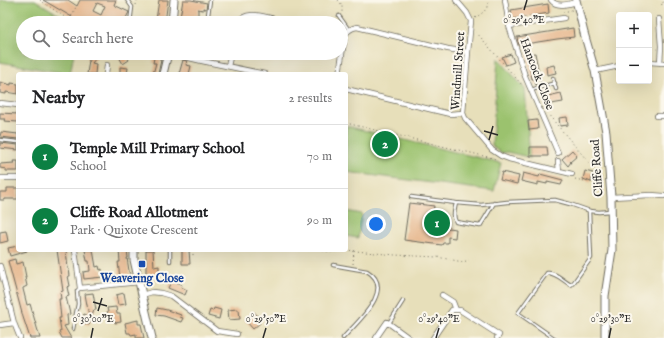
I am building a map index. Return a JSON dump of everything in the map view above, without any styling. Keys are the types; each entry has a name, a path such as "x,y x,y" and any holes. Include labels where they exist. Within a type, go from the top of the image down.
{"street":[{"path":"173,16 174,0"},
{"name":"Windmill Street","path":"456,0 467,13 471,24 463,113 465,118 492,150 501,156 509,160 572,174"},
{"name":"Hancock Close","path":"505,0 509,26 524,76 558,153"},
{"path":"551,0 554,4 559,5 577,4"},
{"name":"Cliffe Road","path":"577,4 595,71 606,132 611,197 612,250 605,296 606,338"},
{"path":"245,16 258,16"},
{"path":"509,26 564,18"},
{"path":"652,62 662,63 660,19"},
{"path":"349,30 356,27 448,49 468,52"},
{"path":"163,72 166,60"},
{"path":"196,60 256,72"},
{"path":"228,66 229,60"},
{"path":"340,72 342,60"},
{"path":"106,72 107,66"},
{"path":"595,71 616,67"},
{"path":"348,90 450,114 463,113"},
{"path":"0,103 16,105"},
{"path":"657,116 664,116"},
{"path":"558,161 559,171"},
{"path":"0,178 16,178"},
{"path":"611,197 651,195 664,196"},
{"path":"75,252 80,288 139,282"},
{"path":"134,252 134,260 152,338"},
{"path":"0,266 14,323 20,338"},
{"path":"142,295 156,292 171,296 217,331 237,334"},
{"path":"442,294 453,302 456,310"},
{"path":"433,338 452,310 460,310 499,335 497,338"},
{"path":"376,338 387,322 409,338"},
{"path":"0,326 14,323"}],"lane":[{"path":"127,0 132,6 131,16"},
{"path":"209,16 210,0"},
{"path":"552,78 556,89"},
{"path":"531,90 555,83"},
{"path":"0,140 16,142"},
{"path":"411,197 481,205 555,200 589,211 611,211"},
{"path":"456,203 454,217 456,222 480,226 494,203"},
{"path":"554,338 518,313 546,274 549,272 572,284 589,261 591,256 589,211"},
{"path":"170,252 170,261"},
{"path":"333,264 370,272 378,284 374,302 343,338"},
{"path":"73,329 78,304 77,291 80,288"},
{"path":"389,324 403,301"}],"path":[{"path":"40,0 63,16"},
{"path":"338,0 342,5 342,14 339,16"},
{"path":"488,0 488,7 486,10 471,24 525,87"},
{"path":"662,5 664,2"},
{"path":"564,18 563,12 577,4"},
{"path":"71,16 77,5"},
{"path":"545,110 610,187"},
{"path":"348,123 496,159 501,156"},
{"path":"572,174 573,178 610,187"},
{"path":"348,250 395,255 436,257 463,262 469,260"},
{"path":"352,268 354,250"},
{"path":"193,252 193,258"}],"green space":[{"path":"0,0 35,0 61,16 16,16 16,60 73,60 70,72 58,72 0,62"},
{"path":"498,58 525,89 530,159 528,157 507,152 502,153 495,149 492,145"},
{"path":"348,126 501,163 494,191 348,172"},
{"path":"348,211 362,214 358,238 348,236"}],"building":[{"path":"43,0 68,0 77,6 80,0 116,0 114,5 129,12 127,16 70,16","holes":["97,3 105,6 101,15 93,11"]},
{"path":"159,0 168,0 166,16 157,16"},
{"path":"183,0 207,3 206,9 198,9 198,16 180,16"},
{"path":"548,4 549,13 512,19 511,10"},
{"path":"573,28 574,37 519,45 518,42 517,37"},
{"path":"535,53 541,84 536,85 535,79 532,79 527,54"},
{"path":"511,54 514,62 506,65 502,57"},
{"path":"89,60 94,60 92,63 96,64 95,72 87,72"},
{"path":"121,60 129,60 123,64"},
{"path":"154,60 161,60 158,72 154,72 156,63 153,63"},
{"path":"183,60 187,61 186,65 191,66 190,72 180,72"},
{"path":"554,65 556,73 547,75 546,67"},
{"path":"120,67 128,68 127,72 120,72"},
{"path":"0,82 11,85 11,83 16,84 16,94 6,92 6,94 0,93"},
{"path":"561,93 563,102 545,105 544,97"},
{"path":"0,113 16,114 16,122 4,121 5,119 0,119"},
{"path":"567,117 568,125 560,126 559,118"},
{"path":"537,120 538,129 529,130 528,121"},
{"path":"1,132 16,134 16,139 0,137"},
{"path":"0,143 16,145 16,150 0,148"},
{"path":"530,147 547,147 548,156 530,156"},
{"path":"572,150 577,156 568,166 562,159"},
{"path":"13,161 16,161 16,171 6,171 6,169 0,168 0,164 14,163"},
{"path":"585,171 593,173 591,182 583,179"},
{"path":"502,172 519,176 517,184 500,180"},
{"path":"523,173 539,177 540,174 563,180 561,185 538,182 538,185 521,181"},
{"path":"7,188 16,188 16,199 0,200 0,192 7,192"},
{"path":"409,203 434,206 431,226 456,229 455,238 448,237 448,243 443,243 442,245 404,240"},
{"path":"6,231 8,241 0,243 0,232"},
{"path":"16,246 16,252 24,252 10,256 8,248"},
{"path":"57,252 66,252 69,269 70,276 68,276 70,286 67,287 69,296 66,297 70,314 67,315 68,325 64,326 71,338 62,338 59,332 61,331 59,318 61,318 59,299 61,299 60,292 63,291"},
{"path":"85,252 93,252 96,267 99,266 100,270 102,269 103,277 84,279 83,272 90,271 89,261 87,261"},
{"path":"119,252 127,252 130,277 120,278 118,262 120,262"},
{"path":"146,252 153,252 154,267 159,266 159,274 146,274"},
{"path":"182,252 189,252 190,264 182,264"},
{"path":"15,259 16,264 23,262 27,286 23,289 27,305 30,304 40,338 30,338 23,317 8,261"},
{"path":"172,280 182,285 181,287 187,290 185,295 168,288"},
{"path":"93,293 96,310 94,310 89,325 81,322 84,314 89,316 85,294"},
{"path":"124,293 126,304 118,305 116,295"},
{"path":"116,307 117,314 120,314 121,322 115,323 114,320 108,321 106,313 108,312 107,308"},
{"path":"157,308 181,315 180,317 183,318 181,322 156,315"},
{"path":"214,308 221,310 219,319 208,316 210,310 213,311"},
{"path":"228,310 239,310 240,319 229,320"},
{"path":"254,312 258,316 256,318 260,323 253,329 245,320"},
{"path":"138,320 138,324 141,324 144,338 136,338 136,334 131,335 130,333 127,333 125,323"}],"place":[{"name":"Cliffe Road Allotment","path":"385,144"},
{"name":"Temple Mill Primary School","path":"437,223"},
{"name":"Weavering Close","path":"142,264"}]}
